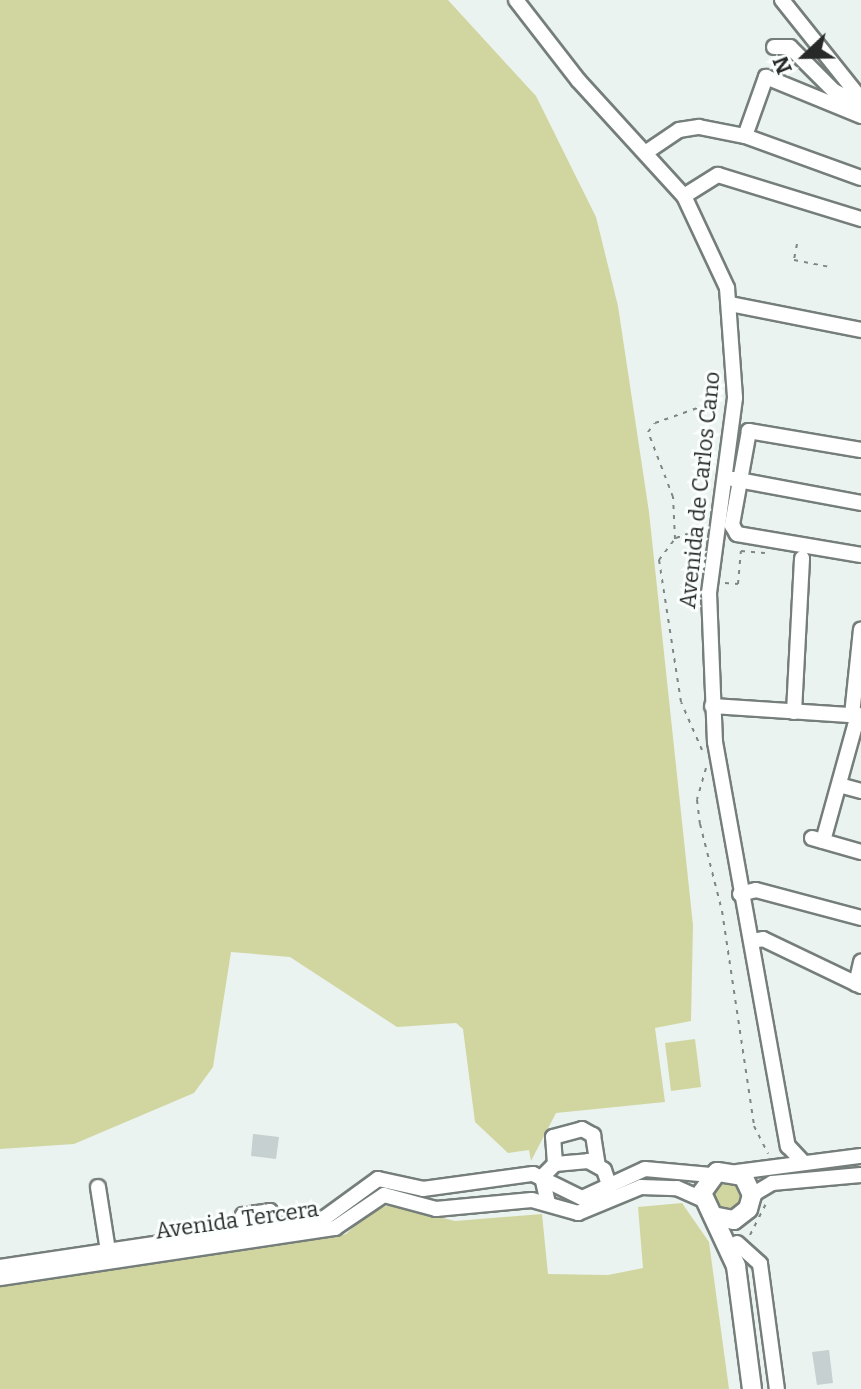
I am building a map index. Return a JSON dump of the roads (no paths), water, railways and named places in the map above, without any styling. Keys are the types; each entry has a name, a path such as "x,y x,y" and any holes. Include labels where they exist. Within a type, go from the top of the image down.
{"main road":[{"path":"736,1266 702,1199 711,1175 737,1172 752,1195 740,1217 736,1266 752,1389"},
{"path":"713,1216 740,1217"}],"street":[{"name":"Avenida de Carlos Cano","path":"516,0 578,80 648,151 684,196 719,265 730,304 735,398 733,530 861,555"},
{"path":"782,0 861,99"},
{"path":"774,47 790,47 834,91 861,105"},
{"path":"745,136 766,77 861,116"},
{"path":"648,151 679,130 745,136 861,178"},
{"path":"684,196 718,175 861,219"},
{"path":"730,304 861,330"},
{"name":"Avenida de Carlos Cano","path":"788,1146 752,941 740,894 712,706 709,593 732,479 749,431 861,450"},
{"path":"732,479 861,503"},
{"path":"794,712 802,558"},
{"path":"861,629 857,715 839,785 817,840 861,852"},
{"path":"712,706 857,715"},
{"path":"839,785 861,791"},
{"path":"740,894 756,890 861,918"},
{"path":"752,941 763,939 859,985"},
{"path":"861,962 861,1004"},
{"path":"555,1164 553,1137 582,1129 593,1135 598,1166 609,1180 609,1199"},
{"path":"737,1172 772,1160 788,1146 804,1163"},
{"path":"772,1160 804,1163 861,1156"},
{"path":"542,1177 555,1164 598,1166"},
{"path":"542,1177 582,1198 609,1180 645,1169 711,1175"},
{"path":"752,1195 772,1183 861,1175"},
{"name":"Avenida Tercera","path":"0,1278 267,1232 333,1215 378,1179 423,1189 513,1176 542,1177"},
{"path":"542,1177 548,1203"},
{"name":"Avenida Tercera","path":"267,1232 335,1228 384,1195 436,1209 517,1202 548,1203 578,1213 609,1199 652,1186 702,1199"},
{"path":"98,1187 108,1251"},
{"path":"243,1236 243,1215 270,1211 267,1232"},
{"name":"Avenida Tercera","path":"0,1267 243,1236"},
{"path":"737,1243 760,1264 777,1389"}]}
